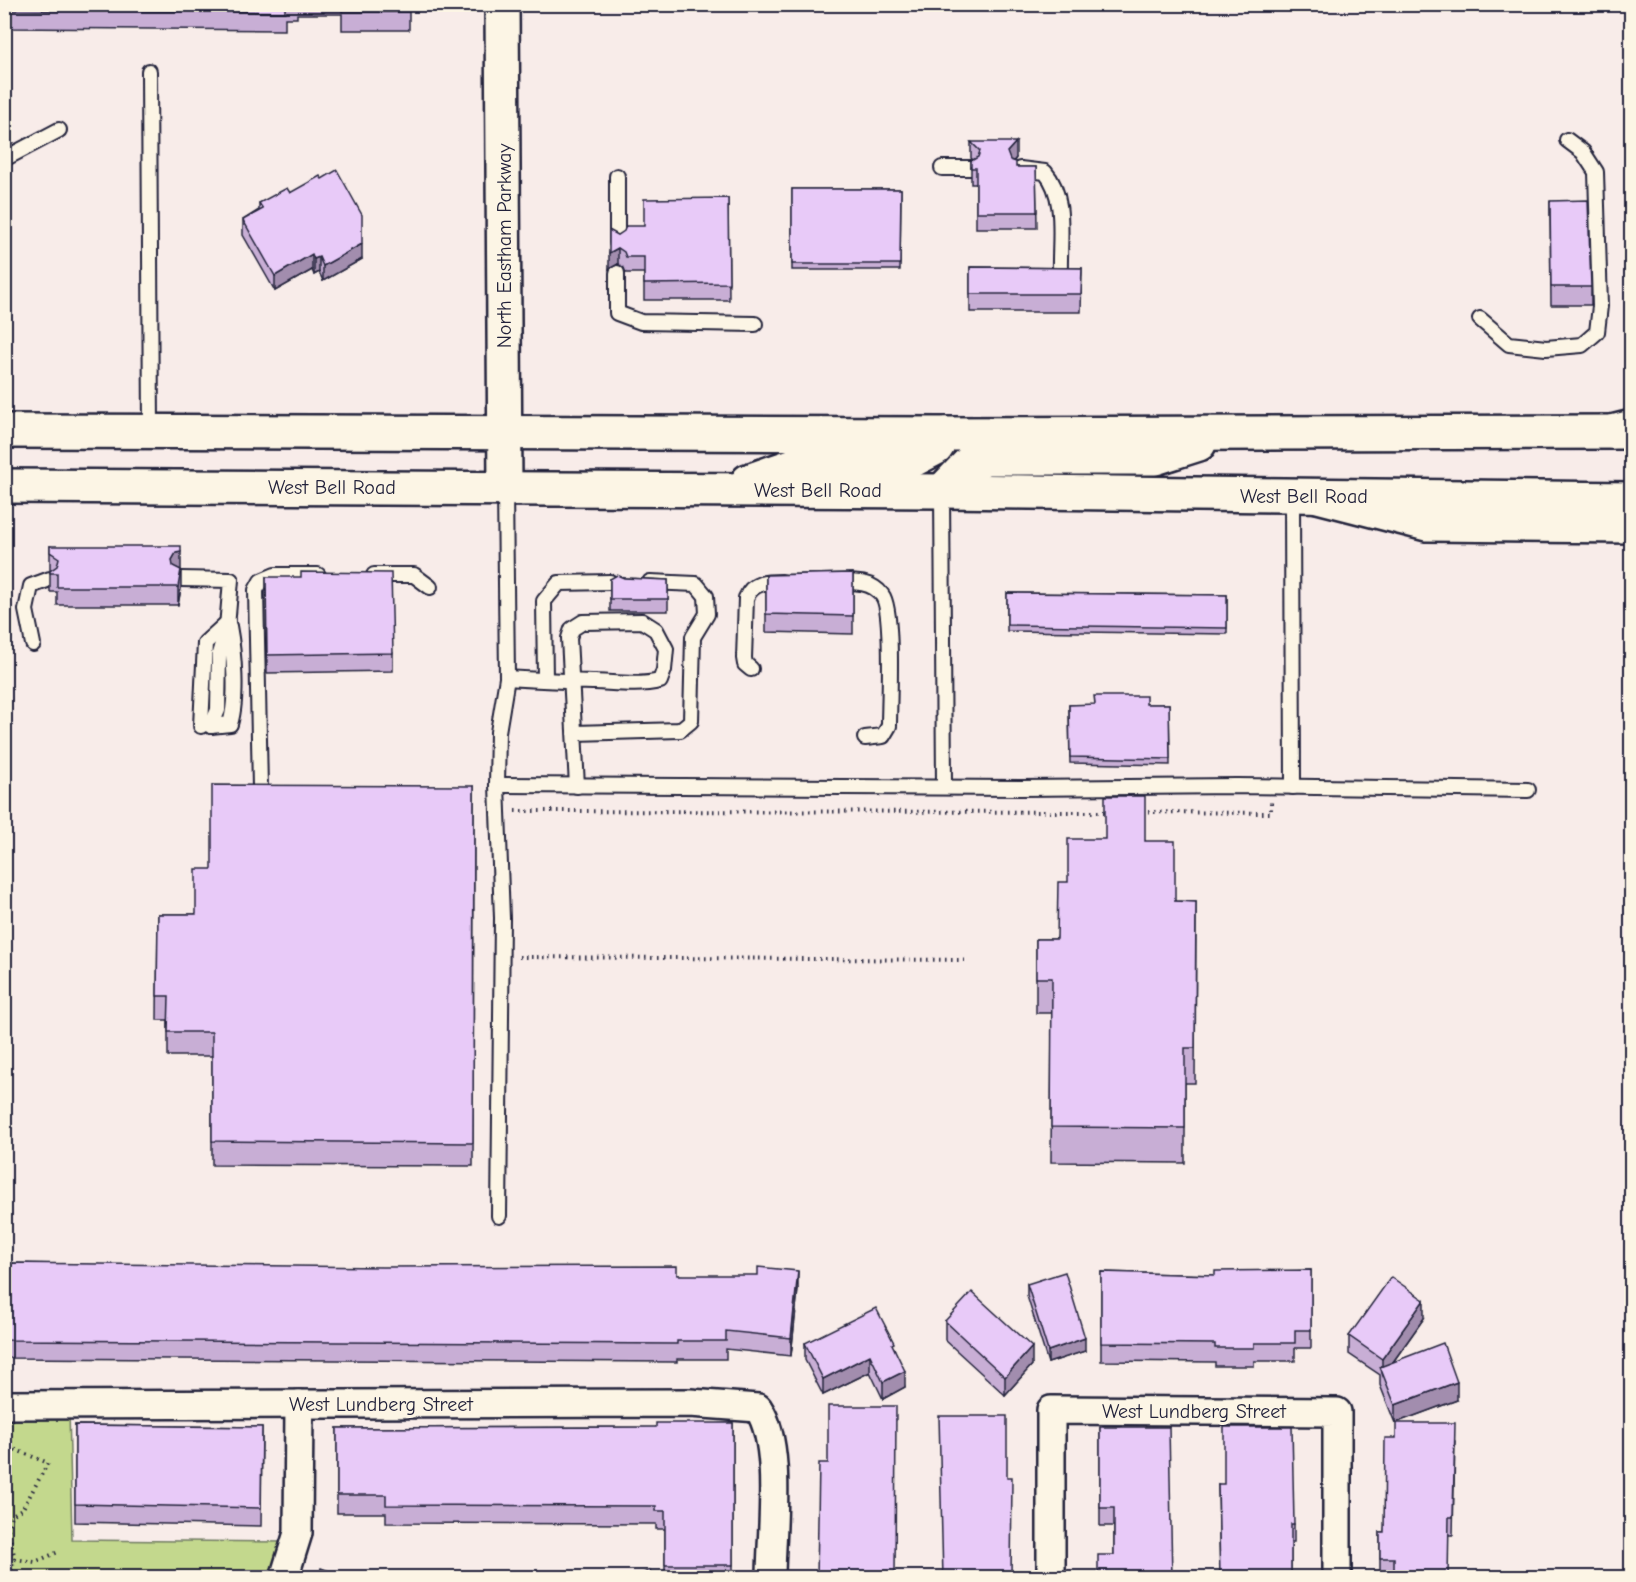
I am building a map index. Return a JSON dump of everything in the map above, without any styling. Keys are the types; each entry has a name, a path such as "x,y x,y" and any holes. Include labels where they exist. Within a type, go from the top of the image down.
{"main road":[{"name":"North Eastham Parkway","path":"502,4 505,488"},
{"path":"4,431 945,434 1625,430"},
{"path":"942,491 968,464 986,458 1155,458 1231,433"},
{"path":"725,489 800,463 909,462 925,456 936,447 945,434"},
{"name":"West Bell Road","path":"4,486 725,489 1632,499"},
{"path":"1305,496 1427,524 1632,526"}],"street":[{"name":"West Lundberg Street","path":"4,1405 690,1403 758,1408 767,1421 772,1444 771,1578"},
{"path":"284,1578 298,1533 299,1404"},
{"name":"West Lundberg Street","path":"1051,1578 1051,1410 1337,1412 1337,1578"}],"lane":[{"path":"149,70 151,431"},
{"path":"4,159 59,130"},
{"path":"1480,319 1509,344 1546,348 1582,345 1597,332 1600,306 1596,172 1583,152 1567,140"},
{"path":"942,168 971,168"},
{"path":"1016,169 1045,172 1055,183 1059,196 1060,272"},
{"path":"617,176 617,243"},
{"path":"617,273 617,313 641,322 755,324"},
{"path":"499,1216 501,957 497,785 498,732 507,678 505,488"},
{"path":"942,491 944,786"},
{"path":"1293,787 1305,496"},
{"path":"260,788 256,590 261,580 275,575 333,575"},
{"path":"356,575 414,575 430,587"},
{"path":"33,644 26,610 31,586 50,579"},
{"path":"181,579 231,580 228,622 219,654 218,710 206,726"},
{"path":"575,733 680,730 691,721 693,637 707,614 706,596 696,584 631,581"},
{"path":"545,680 544,601 559,583 610,582"},
{"path":"751,669 745,664 744,658 744,603 747,594 754,587 768,582 801,582"},
{"path":"823,582 866,584 878,591 885,600 889,636 889,726 883,736 865,738"},
{"path":"507,678 545,680 573,681 646,684 660,681 664,670 666,649 656,630 642,621 583,622 572,629 569,638 573,681 577,786"},
{"path":"497,785 1270,786 1528,790"}],"path":[{"path":"1135,812 1271,813 1270,786"},
{"path":"499,811 1112,812"},
{"path":"501,957 967,960"},
{"path":"4,1445 48,1463 23,1508 12,1515 8,1530 15,1559 9,1578"},
{"path":"15,1559 35,1562 58,1552"}],"green space":[{"path":"4,1410 69,1410 72,1540 287,1542 275,1577 5,1577"}],"building":[{"path":"4,4 285,4 285,12 4,10"},
{"path":"342,4 409,4 409,12 342,12"},
{"path":"971,142 1016,142 1007,152 1010,160 1016,162 1016,167 1036,167 1037,212 976,212 976,168 971,168 971,161 978,157 980,151"},
{"path":"337,170 362,215 362,244 323,266 319,257 314,259 312,254 275,276 243,220 263,209 259,203 287,188 290,193 320,176 322,179"},
{"path":"792,189 901,189 900,264 792,264"},
{"path":"728,198 729,283 644,284 644,257 626,257 624,252 618,248 609,253 609,230 618,235 624,231 626,226 644,226 644,199"},
{"path":"1588,200 1591,287 1551,287 1550,201"},
{"path":"970,267 1082,268 1081,294 970,294"},
{"path":"50,546 181,546 181,552 176,553 172,560 173,566 181,570 178,587 57,587 57,573 50,573 50,571 57,566 59,558 50,552"},
{"path":"301,572 391,573 393,653 267,655 266,577 301,577"},
{"path":"853,573 853,616 766,614 766,575"},
{"path":"617,575 624,578 668,580 668,599 610,599 610,579"},
{"path":"1007,593 1227,595 1227,628 1007,625"},
{"path":"1094,696 1146,696 1146,704 1169,704 1170,759 1070,757 1069,705 1095,704"},
{"path":"212,785 474,786 473,1143 212,1141 212,1032 168,1032 169,996 157,996 158,914 196,914 196,869 212,869"},
{"path":"1105,796 1145,796 1145,841 1175,841 1175,901 1196,902 1195,1048 1185,1048 1185,1128 1051,1127 1052,978 1036,978 1036,939 1057,939 1058,882 1068,882 1068,839 1105,839"},
{"path":"4,1263 383,1267 677,1266 677,1275 758,1275 758,1267 798,1271 791,1338 726,1331 726,1341 677,1341 677,1344 4,1340"},
{"path":"1311,1270 1311,1330 1295,1330 1295,1343 1254,1343 1254,1348 1215,1348 1215,1344 1101,1343 1101,1272 1215,1275 1215,1271"},
{"path":"1065,1272 1085,1338 1048,1351 1027,1284"},
{"path":"1391,1277 1424,1300 1382,1359 1349,1336"},
{"path":"972,1292 1032,1347 1005,1377 945,1321"},
{"path":"876,1308 905,1371 883,1382 870,1355 823,1379 805,1343"},
{"path":"1443,1343 1457,1382 1395,1405 1380,1367"},
{"path":"828,1406 896,1406 895,1578 817,1578 819,1463 828,1463"},
{"path":"939,1416 1007,1416 1007,1477 1012,1477 1011,1578 943,1578"},
{"path":"656,1423 733,1423 733,1565 665,1565 665,1511 656,1511 656,1506 386,1505 386,1495 337,1495 337,1428 656,1427"},
{"path":"1396,1423 1455,1423 1453,1517 1449,1517 1448,1578 1394,1578 1394,1558 1380,1558 1380,1532 1384,1532 1385,1438 1396,1438"},
{"path":"75,1425 262,1427 261,1508 75,1504"},
{"path":"1100,1427 1169,1427 1172,1578 1098,1578 1098,1555 1114,1555 1114,1508 1100,1508"},
{"path":"1224,1427 1292,1427 1294,1524 1291,1524 1291,1578 1220,1578 1218,1484 1224,1484"},
{"path":"321,1568 348,1578 318,1578"},
{"path":"650,1570 654,1578 634,1578"}]}
